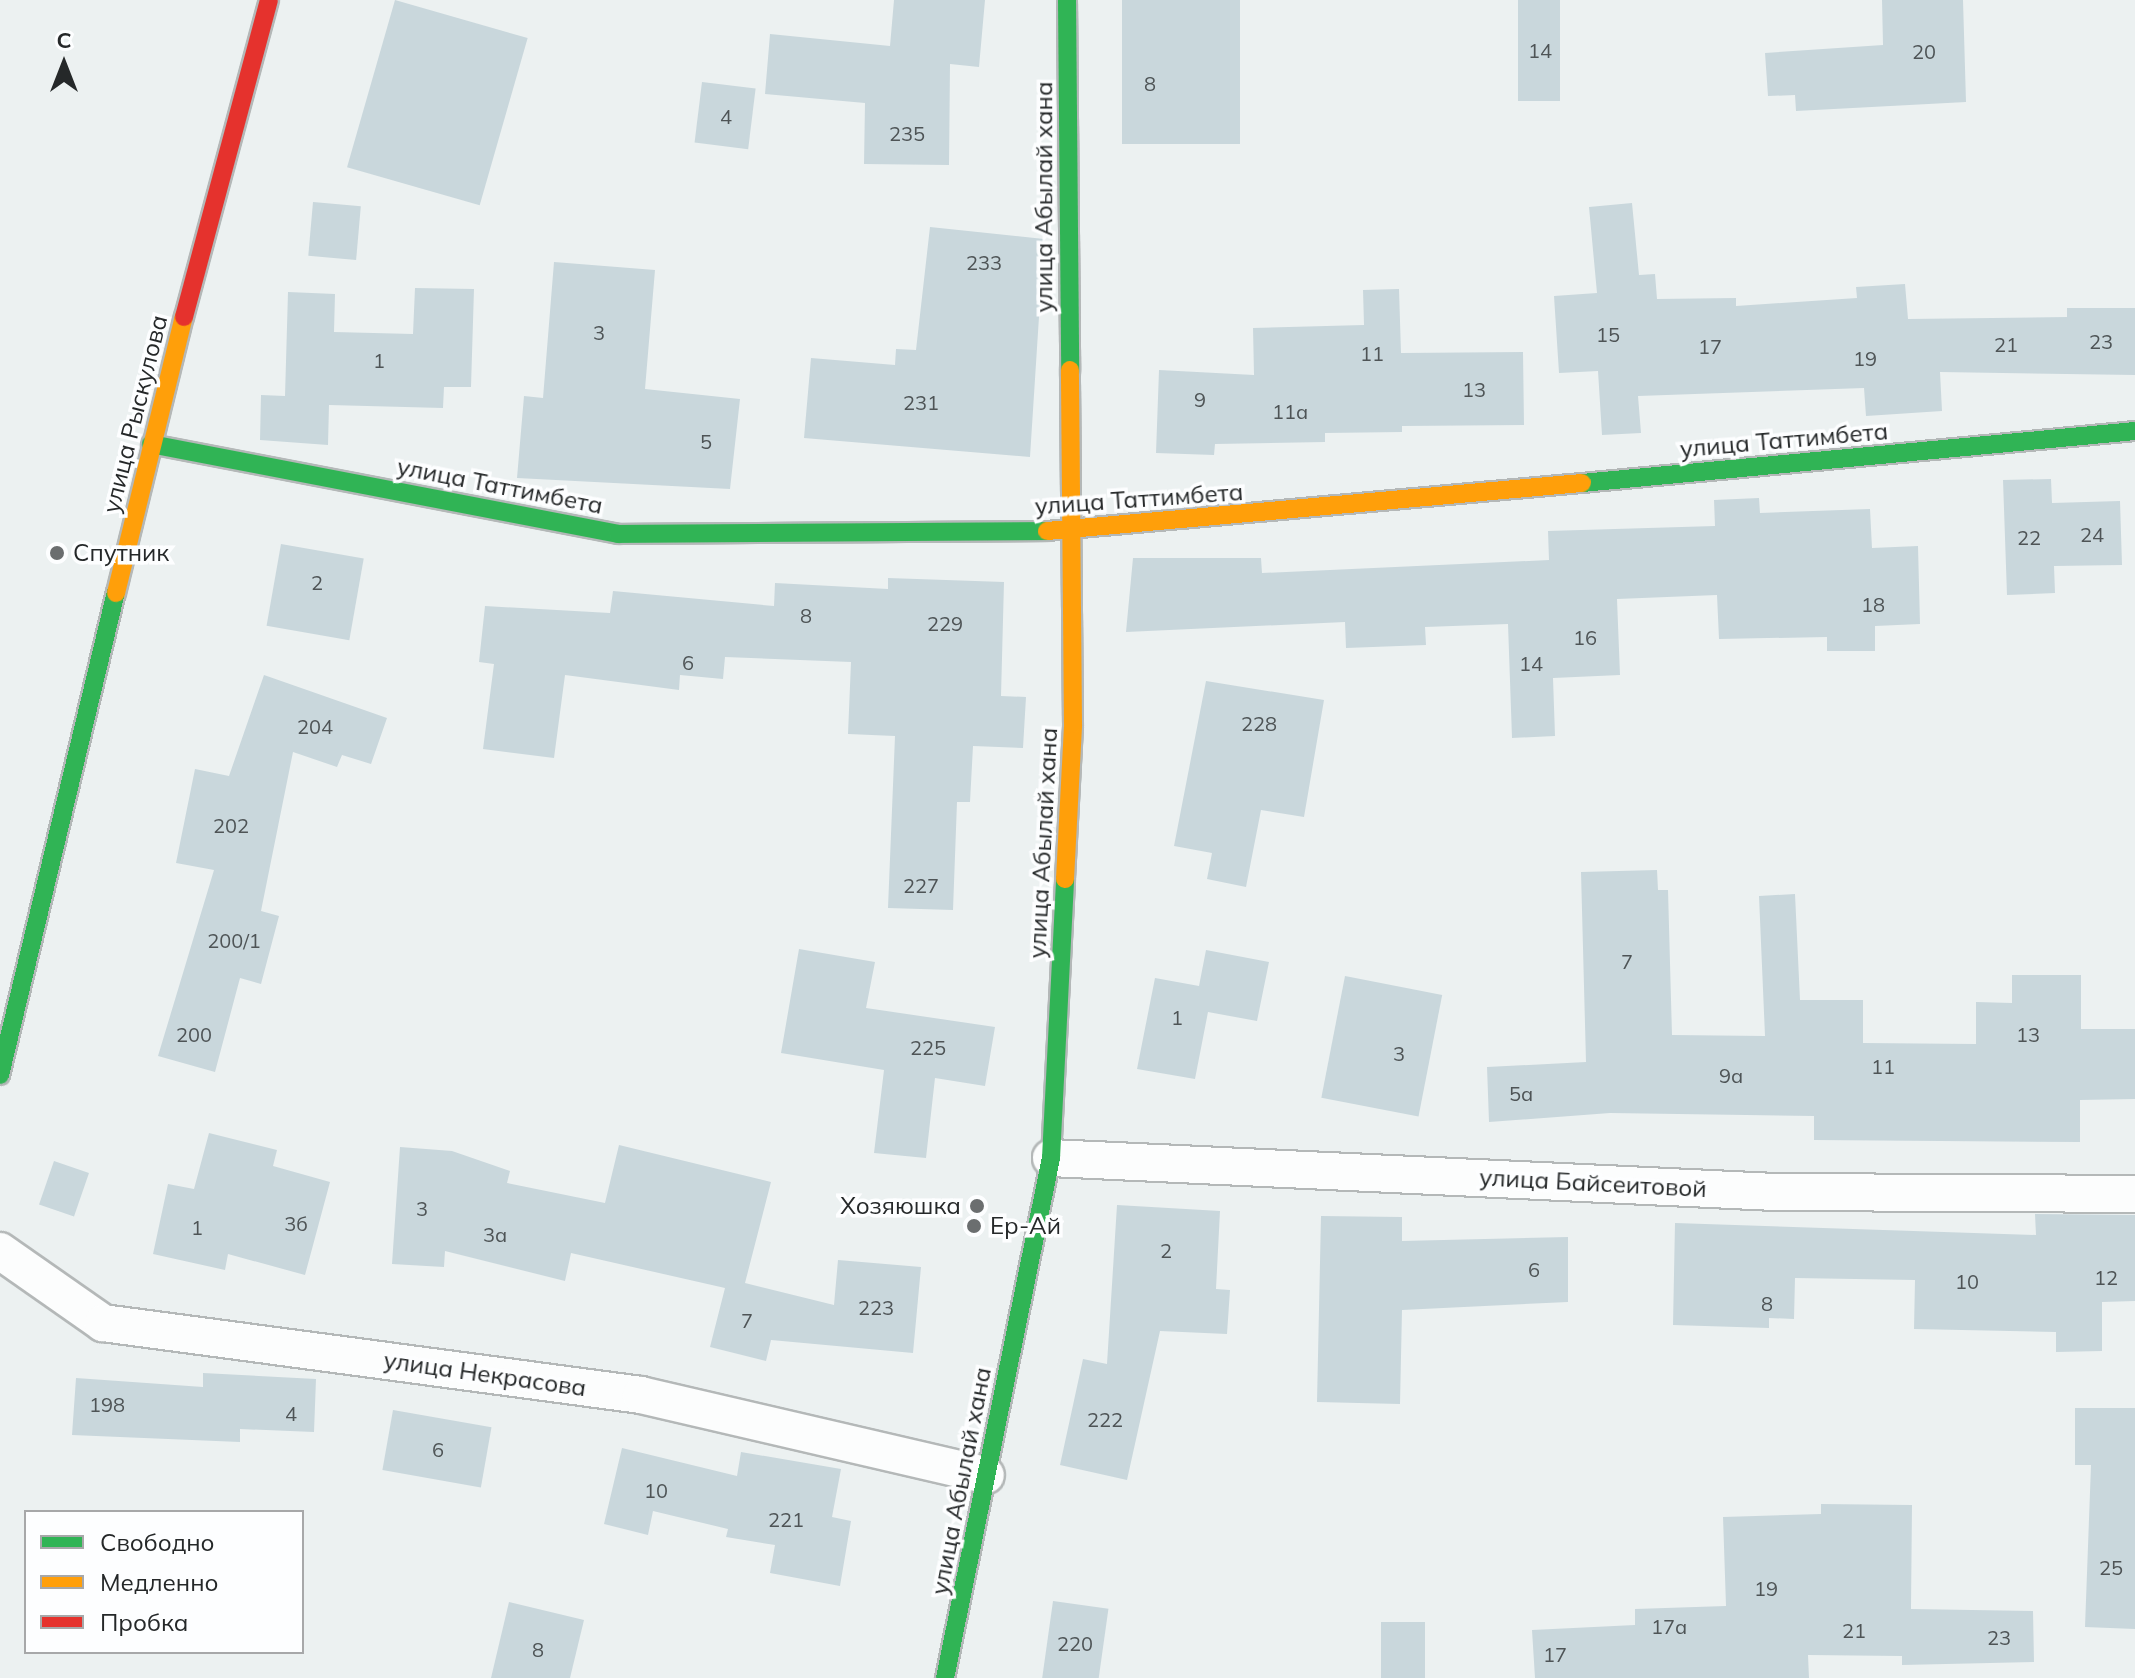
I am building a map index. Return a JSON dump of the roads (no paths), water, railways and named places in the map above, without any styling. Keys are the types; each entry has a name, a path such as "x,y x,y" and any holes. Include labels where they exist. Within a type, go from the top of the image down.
{"street":[{"name":"улица Рыскулова","path":"0,1075 151,444 269,0"},
{"name":"улица Абылай хана","path":"945,1678 1051,1158 1073,724 1067,0"},
{"name":"улица Таттимбета","path":"151,444 618,534 1070,531 2135,431"},
{"name":"улица Байсеитовой","path":"1051,1158 1776,1192 2135,1194"},
{"name":"улица Некрасова","path":"0,1251 103,1323 641,1395 986,1475"}],"place":[{"name":"Спутник","path":"57,553"},
{"name":"Хозяюшка","path":"977,1206"},
{"name":"Ер-Ай","path":"974,1226"}]}
